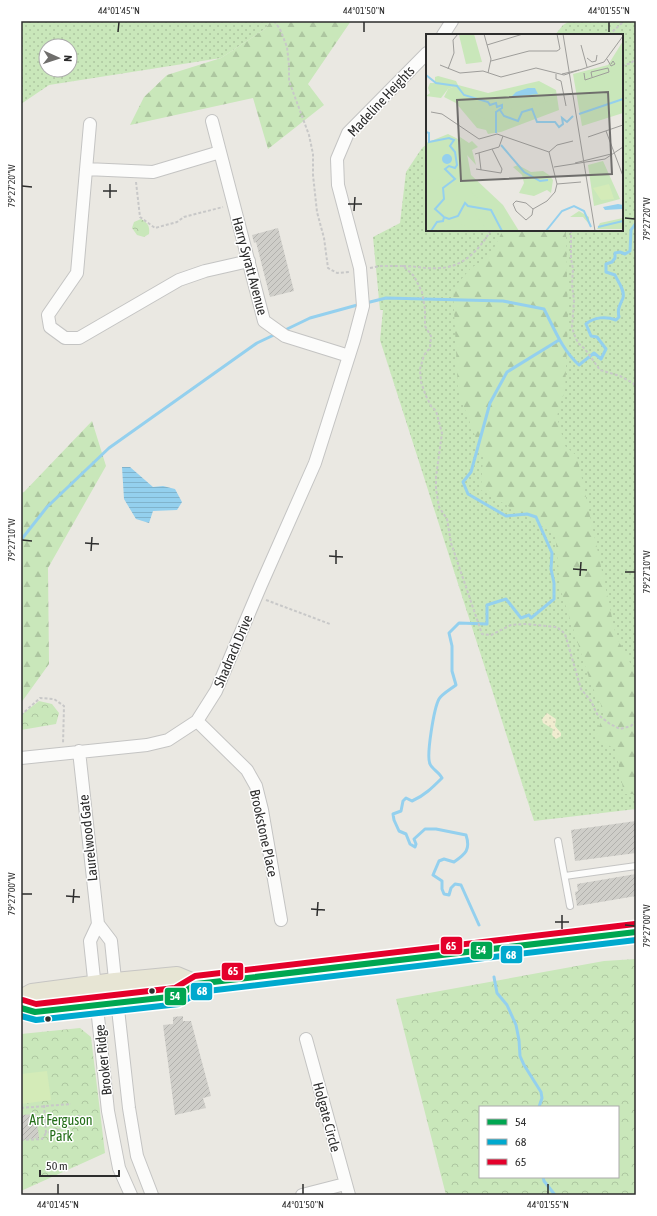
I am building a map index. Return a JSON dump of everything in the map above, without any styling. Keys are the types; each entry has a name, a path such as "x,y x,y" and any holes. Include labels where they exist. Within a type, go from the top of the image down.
{"main road":[{"path":"21,1008 35,1012 178,996 196,984 636,932"},
{"path":"21,999 32,993 177,976 196,984"}],"street":[{"path":"443,34 452,21"},
{"name":"Madeline Heights","path":"333,408 363,306 360,268 338,184 337,159 348,133 426,54"},
{"name":"Harry Syratt Avenue","path":"212,121 264,321 285,336 349,356"},
{"path":"90,124 77,273 48,315 50,327 65,338 79,338 179,280 205,271 249,261"},
{"path":"86,169 153,172 220,152"},
{"name":"Shadrach Drive","path":"21,758 147,745 168,740 197,722 216,691 315,463 333,408"},
{"name":"Brookstone Place","path":"197,722 247,770 256,786 262,810 281,920"},
{"name":"Laurelwood Gate","path":"78,751 98,924 90,941 95,985"},
{"path":"98,924 111,941 116,982"},
{"name":"Brooker Ridge","path":"116,982 129,1108 137,1156 152,1195"},
{"name":"Brooker Ridge","path":"95,985 108,1111 119,1168 131,1195"},
{"name":"Holgate Circle","path":"306,1039 347,1189"},
{"name":"Brooker Ridge","path":"108,1111 129,1108"},
{"path":"302,1195 347,1189"}],"lane":[{"path":"558,842 570,906"},
{"path":"565,876 636,866"}],"path":[{"path":"610,34 624,21"},
{"path":"623,66 631,63 636,59"},
{"path":"134,171 140,217 155,228 177,222 184,216 234,204"},
{"path":"403,266 436,268 453,266 470,257 480,247 490,231"},
{"path":"571,231 571,258 573,269 572,284 574,301 572,327 574,334 578,343 585,349 600,370 620,376 636,387"},
{"path":"422,292 425,306 425,326 431,336 430,348 424,355 420,369 421,382 431,406 436,411 442,433 436,477 439,507 447,519 451,543 480,630 482,634 491,634 512,624 557,627 565,634 581,689 591,701 597,714 610,724 620,729 631,726 636,721"},
{"path":"256,596 330,624"},
{"path":"21,714 40,698 54,699 64,706 63,753"},
{"path":"21,1108 71,1104"},
{"path":"21,1140 42,1139 46,1133 44,1105"},
{"path":"46,1133 72,1126 79,1115"}],"green space":[{"path":"21,21 271,21 265,29 221,58 49,85 21,104"},
{"path":"271,21 351,21 308,84 324,105 268,149 253,98 130,125 144,97 167,75 221,58 265,29"},
{"path":"570,21 636,21 636,809 534,821 380,340 383,310 380,310 373,237 400,223 406,172 422,148 426,145 426,231 623,231 623,34 556,34 563,25"},
{"path":"141,219 147,223 149,227 149,234 144,237 137,235 132,228 134,222"},
{"path":"502,231 566,231 568,321 565,391 557,417 565,446 577,456 616,636 636,674 636,794 624,794 616,750 596,737 604,711 591,684 561,591 555,534 481,490 483,457 458,391 453,289 471,268 490,256"},
{"path":"92,421 106,466 48,568 49,664 21,703 21,493 24,492"},
{"path":"39,701 52,704 59,713 56,724 21,730 21,715"},
{"path":"636,959 636,1195 446,1195 396,999 604,961"},
{"name":"Art Ferguson Park","path":"80,1028 91,1037 105,1153 21,1191 21,1034"},
{"path":"47,1071 51,1100 21,1104 21,1074"}],"sand":[{"path":"547,713 556,719 555,726 561,733 561,736 556,739 552,735 553,729 543,723 542,719"}],"water":[{"path":"122,467 130,467 153,487 163,486 175,489 182,502 177,510 153,511 149,523 136,519 124,499"}],"building":[{"path":"278,228 294,291 270,297 256,242 254,243 252,235"},
{"path":"636,821 636,853 575,861 571,830"},
{"path":"636,874 636,896 577,906 575,892 578,891 577,884"},
{"path":"183,1016 183,1021 191,1021 211,1096 203,1098 206,1108 175,1115 163,1025 173,1024 173,1017"},
{"path":"36,1114 39,1138 21,1140 21,1115"}],"waterway":[{"path":"366,303 386,298 503,301 544,309 563,346 579,365 594,353 601,359 606,349 597,337 591,336 586,324 596,319 604,318 616,320 619,317 618,314 623,298 623,292 615,275 606,272 606,264 612,262 615,258 615,253 620,252 625,254 630,251 631,230 636,223"},
{"path":"283,331 310,318 361,304"},
{"path":"21,540 47,507 109,448 257,343 276,334"},
{"path":"479,925 461,885 455,884 451,888 449,895 444,894 442,889 442,881 433,875 439,861 444,859 454,862 464,854 468,844 466,835 436,829 425,829 414,839 416,844 415,847 410,844 406,834 399,831 393,814 401,811 403,801 406,798 412,801 420,797 442,778 430,764 429,752 433,721 439,699 444,693 456,685 452,671 452,646 449,633 459,623 487,624 487,605 506,599 521,618 529,615 531,618 554,599 554,583 551,569 552,553 536,517 527,514 506,516 468,494 463,482 471,472 490,403 507,372 559,340"},
{"path":"494,977 497,993 507,1005 516,1025 520,1056 541,1092 542,1098 539,1106"},
{"path":"543,1178 555,1195"}],"transit line":[{"name":"65","path":"23,1000 36,1004 175,988 195,976 635,924"},
{"name":"54","path":"21,1008 35,1012 178,996 196,984 636,932"},
{"name":"68","path":"21,1016 36,1020 179,1004 199,992 636,940"}]}
